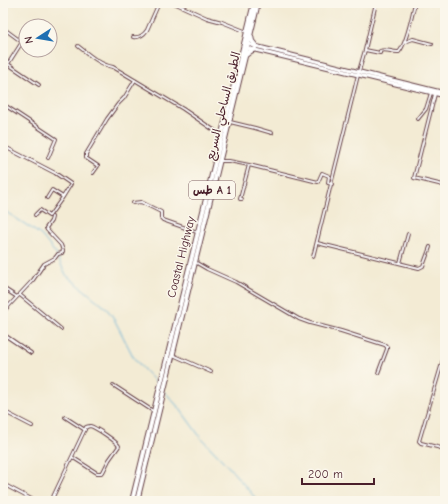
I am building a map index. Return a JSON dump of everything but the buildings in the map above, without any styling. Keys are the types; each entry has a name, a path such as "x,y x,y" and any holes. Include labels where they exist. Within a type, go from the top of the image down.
{"highway":[{"name":"Coastal Highway","path":"165,377 198,232 249,34 254,3"},
{"name":"طس A 1","path":"249,34 258,3"},
{"path":"246,55 256,48 249,34"},
{"name":"الطريق الساحلي السريع","path":"165,377 230,122 246,55 246,46"},
{"path":"137,501 165,377"},
{"path":"132,501 154,412 161,392"}],"street":[{"path":"132,37 137,38 146,32 159,3"},
{"path":"174,3 207,18 222,22 249,34"},
{"path":"314,257 376,3"},
{"path":"365,50 380,53 380,51 386,49 399,52 405,42 415,3"},
{"path":"3,28 18,39"},
{"path":"405,42 413,39 432,44"},
{"path":"78,46 103,64 113,67 136,80 222,135"},
{"path":"246,46 445,94"},
{"path":"18,48 8,64 39,85"},
{"path":"94,173 98,166 86,158 86,154 106,119 124,98 136,80"},
{"path":"431,91 435,94 445,94"},
{"path":"418,119 426,110 431,91"},
{"path":"435,94 414,178 443,185"},
{"path":"3,104 56,140 48,158"},
{"path":"230,122 272,133"},
{"path":"3,146 70,182 71,184 49,216 40,210 35,215"},
{"path":"219,162 230,161 318,182 322,173 329,176 328,183 332,184"},
{"path":"242,199 240,198 249,166"},
{"path":"48,198 52,190 63,197"},
{"path":"134,203 141,202 161,212 161,218 163,220 198,232"},
{"path":"3,312 33,280 44,264 55,258 58,254 62,253 63,251 60,245 46,228 52,217"},
{"path":"400,263 408,234"},
{"path":"317,243 418,268 422,267 430,247"},
{"path":"195,262 206,269 242,284 298,319 385,345 387,349 378,373"},
{"path":"3,288 17,297"},
{"path":"20,295 61,329"},
{"path":"3,334 31,353"},
{"path":"445,353 419,441 420,443 445,448"},
{"path":"172,354 211,372"},
{"path":"113,385 154,412"},
{"path":"3,411 32,426"},
{"path":"65,417 85,430"},
{"path":"52,501 72,457 85,430 86,427 88,426 96,429 119,446 109,460 104,471 101,473 97,473 72,457"},
{"path":"3,484 34,501"}],"waterway":[{"path":"3,210 42,236 56,254 66,275 106,308 113,317 134,358 159,385"},
{"path":"165,392 180,409 201,438 258,501"}]}
